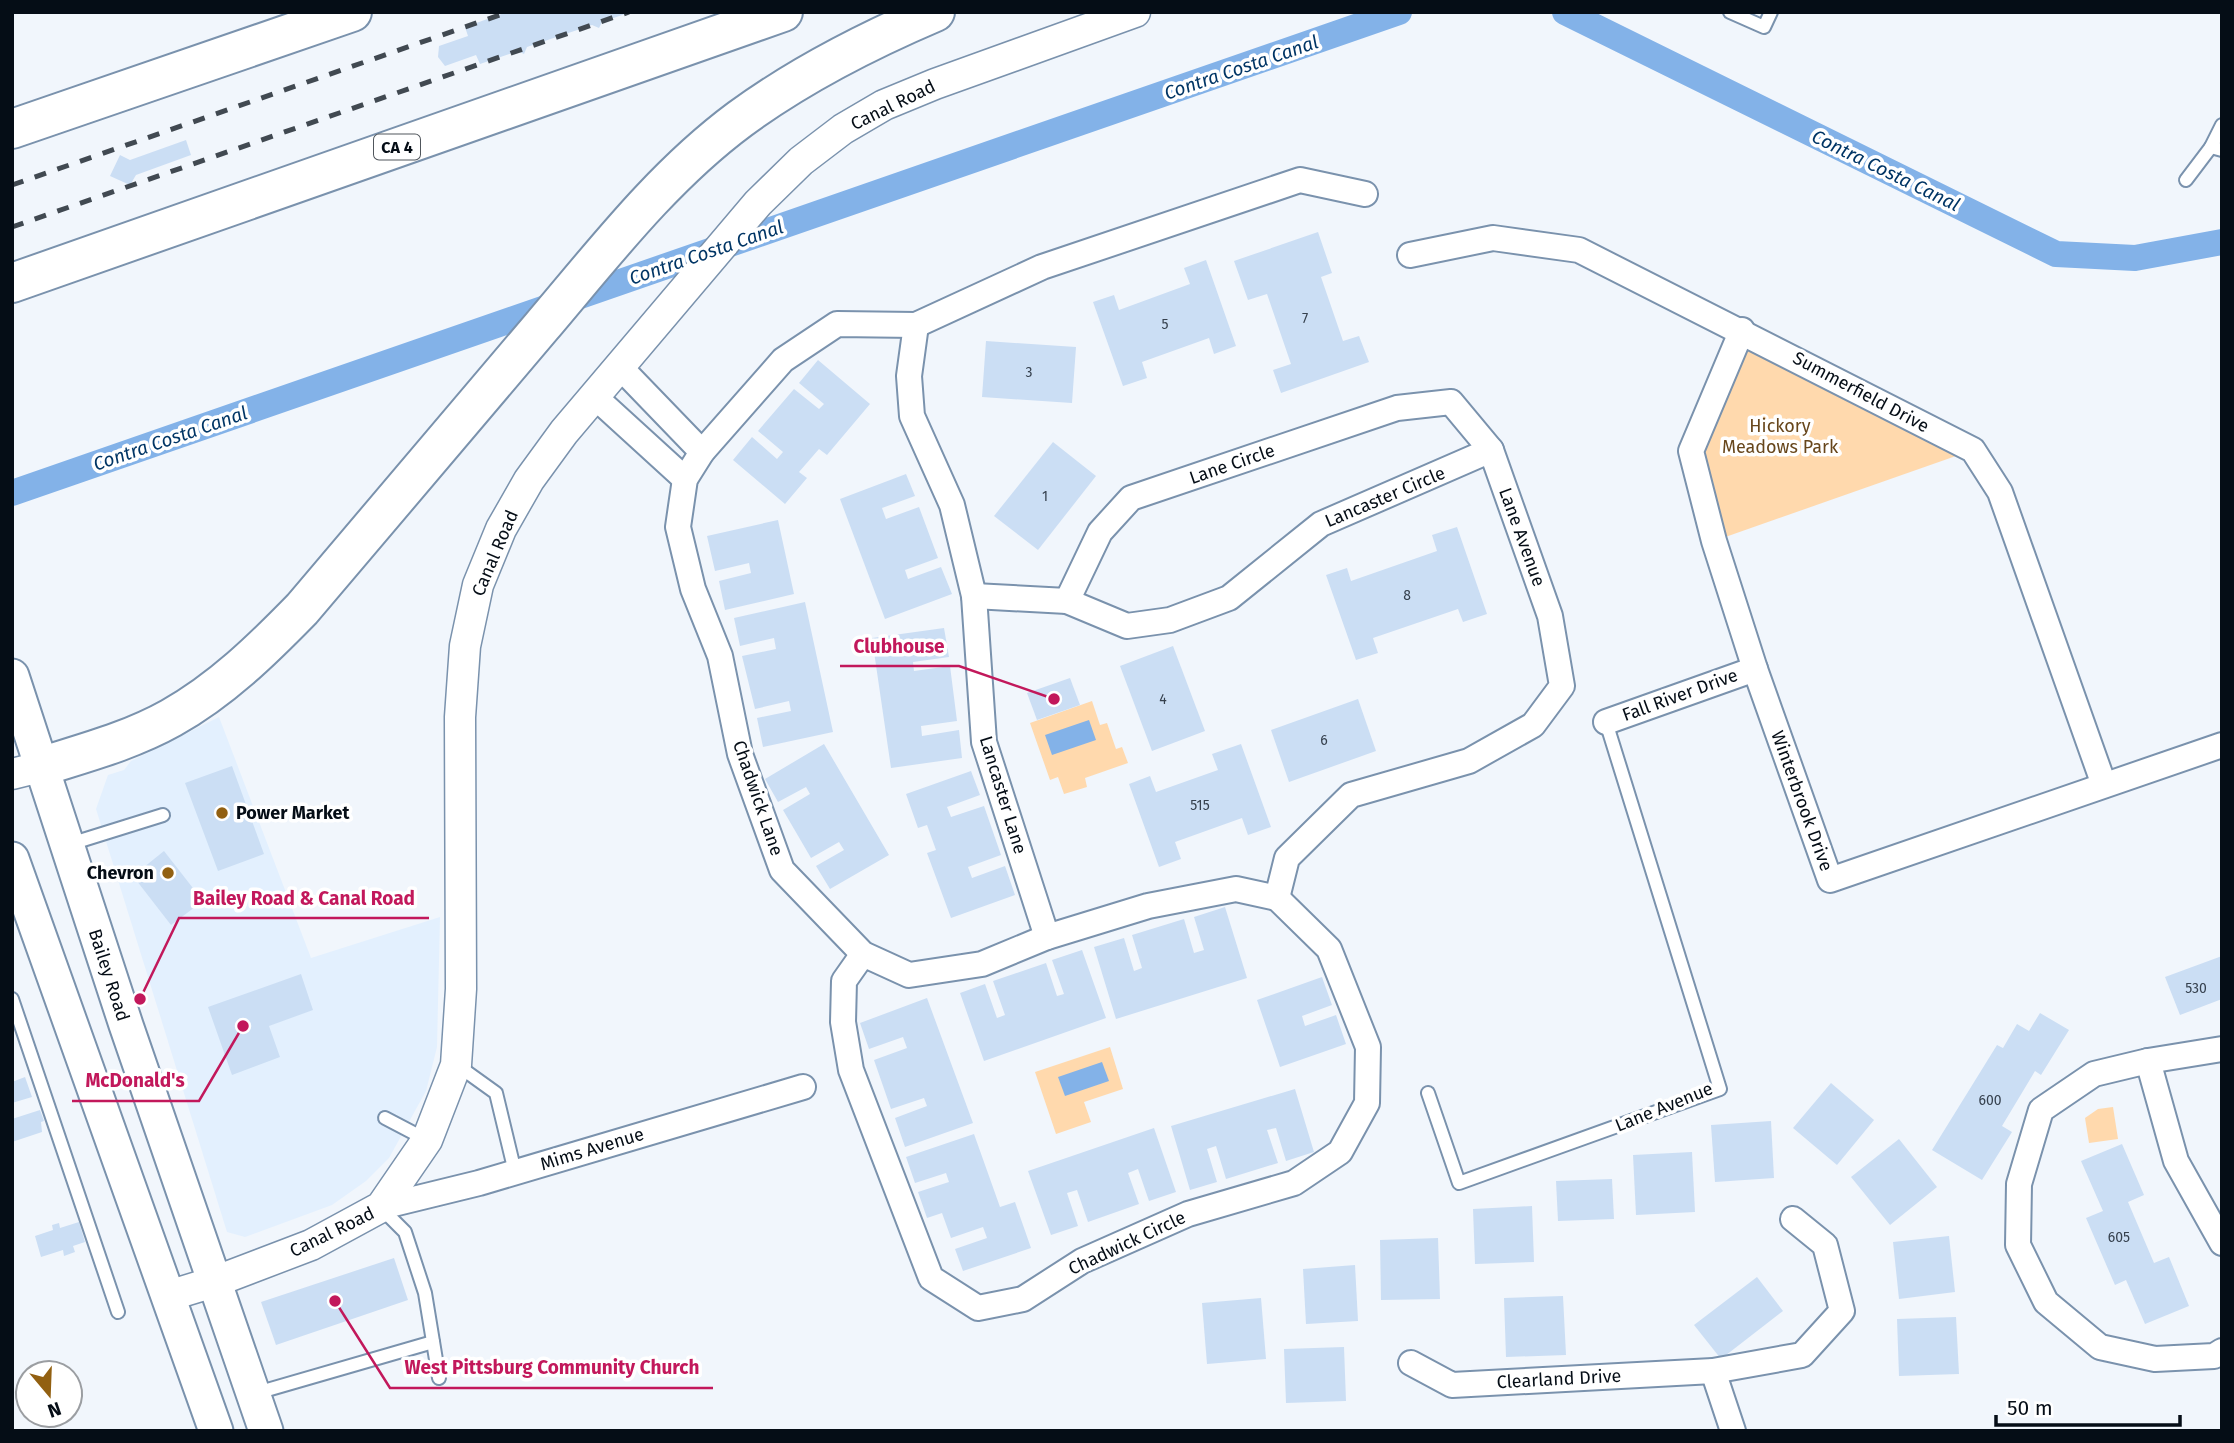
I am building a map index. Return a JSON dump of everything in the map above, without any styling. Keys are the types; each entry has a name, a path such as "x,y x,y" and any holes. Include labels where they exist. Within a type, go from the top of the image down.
{"highway":[{"path":"12,129 352,12"},
{"name":"CA 4","path":"12,283 783,12"},
{"path":"26,771 129,738 170,719 210,693 258,654 302,608 615,240 684,167 740,120 798,81 860,46 935,12"}],"main road":[{"name":"Bailey Road","path":"12,676 26,771 66,845 266,1431"},
{"path":"12,860 216,1431"}],"street":[{"name":"Canal Road","path":"168,1296 214,1282 311,1245 381,1207 427,1140 456,1065 460,989 460,717 468,634 478,585 502,528 529,480 594,396 696,274 758,203 801,161 843,129 884,104 1135,12"},
{"path":"916,325 1042,267 1300,180 1365,194"},
{"name":"Summerfield Drive","path":"1410,255 1493,238 1579,250 1742,330 1973,450 2000,492 2104,785"},
{"name":"Chadwick Lane","path":"916,325 836,324 783,360 702,452 685,479 678,527 693,589 720,656 740,754 782,870 863,954 909,975 982,964 1047,937 1148,906 1236,889 1277,898"},
{"name":"Lancaster Lane","path":"916,325 909,376 912,416 952,505 974,596 984,742 1047,937"},
{"name":"Winterbrook Drive","path":"1742,330 1690,451 1714,541 1755,669 1830,880 2222,745"},
{"path":"619,366 702,452"},
{"path":"594,396 685,479"},
{"name":"Lane Avenue","path":"1277,898 1287,858 1351,795 1468,761 1533,725 1562,686 1550,617 1491,450 1451,402"},
{"name":"Lane Circle","path":"1067,601 1100,532 1131,498 1397,408 1451,402"},
{"name":"Lancaster Circle","path":"974,596 1067,601 1127,626 1170,620 1229,598 1321,524 1491,450"},
{"name":"Fall River Drive","path":"1606,722 1755,669"},
{"name":"Chadwick Circle","path":"863,954 844,981 842,1022 851,1070 931,1279 978,1308 1023,1299 1082,1261 1188,1214 1294,1183 1340,1152 1367,1103 1368,1047 1329,949 1277,898"},
{"path":"2222,1049 2148,1061 2094,1074 2041,1110 2020,1184 2018,1245 2046,1302 2100,1347 2155,1359 2214,1356 2222,1351"},
{"path":"2148,1061 2176,1161 2222,1243"},
{"name":"Mims Avenue","path":"381,1207 515,1172 803,1087"},
{"name":"Clearland Drive","path":"1411,1363 1452,1385 1713,1371 1802,1355 1842,1311 1825,1245 1793,1219"},
{"path":"1713,1371 1733,1431"}],"lane":[{"path":"1730,12 1764,27 1771,12"},
{"path":"2186,180 2217,148 2222,125"},
{"name":"Lane Avenue","path":"1429,1093 1459,1183 1720,1089 1606,722"},
{"path":"66,845 163,815"},
{"path":"12,999 118,1312"},
{"path":"456,1065 496,1093 515,1172"},
{"path":"385,1118 427,1140"},
{"path":"381,1207 405,1232 425,1293 439,1378"},
{"path":"253,1394 433,1342"}],"shaded area":[{"path":"219,717 311,958 440,917 437,1047 426,1091 389,1158 366,1181 332,1205 245,1237 227,1232 96,809 108,775 124,770 131,761"}],"green space":[{"name":"Hickory Meadows Park","path":"1742,330 1973,450 1714,541 1691,451"},
{"path":"1092,701 1100,725 1107,723 1116,749 1122,747 1128,763 1085,778 1087,787 1064,794 1058,777 1050,780 1030,723"},
{"path":"1110,1047 1123,1089 1084,1102 1091,1122 1056,1134 1035,1072"},
{"path":"2113,1107 2118,1139 2089,1143 2085,1118 2098,1109"}],"water":[{"path":"1089,720 1096,740 1052,755 1045,735"},
{"path":"1102,1062 1109,1081 1065,1096 1058,1077"}],"building":[{"path":"507,12 628,13 602,22 599,28 592,25 527,47 524,54 518,51 480,64 476,55 445,66 438,57 439,46 468,36 465,27"},
{"path":"186,140 191,155 136,175 130,185 110,176 120,155 130,160"},
{"path":"1318,232 1332,273 1321,277 1343,341 1359,336 1369,362 1281,393 1273,370 1291,364 1267,294 1248,300 1234,261"},
{"path":"1206,260 1236,346 1214,354 1209,338 1142,362 1147,378 1123,386 1093,302 1114,295 1119,310 1190,284 1184,268"},
{"path":"986,341 1076,347 1072,403 982,397"},
{"path":"818,360 870,404 827,455 819,449 799,472 807,478 785,504 733,460 752,437 777,459 783,452 758,431 794,389 819,409 824,404 799,383"},
{"path":"1053,442 1096,476 1038,550 994,516"},
{"path":"906,474 915,496 882,508 886,519 919,507 938,558 905,570 908,579 941,567 952,594 885,619 840,499"},
{"path":"778,520 794,594 725,610 719,581 751,573 749,563 715,571 707,536"},
{"path":"1457,527 1487,614 1463,622 1458,609 1373,638 1378,653 1356,660 1326,575 1347,568 1351,581 1437,551 1432,535"},
{"path":"805,602 833,732 763,747 757,718 791,711 789,701 755,709 742,656 776,649 774,638 740,646 734,618"},
{"path":"944,628 949,657 913,662 914,671 950,666 957,721 921,726 922,736 959,730 962,758 891,768 872,638"},
{"path":"1173,646 1205,731 1152,751 1120,666"},
{"path":"1070,678 1080,705 1037,720 1027,693"},
{"path":"1358,699 1376,751 1289,782 1271,730"},
{"path":"824,744 889,855 830,889 816,866 844,850 839,842 811,858 783,810 810,794 806,787 778,802 765,779"},
{"path":"1241,744 1271,827 1248,835 1242,818 1175,842 1181,859 1159,867 1129,784 1150,776 1156,792 1218,770 1212,754"},
{"path":"232,766 264,854 218,871 185,783"},
{"path":"971,771 980,795 947,807 951,817 984,806 1001,855 968,867 972,878 1005,866 1015,895 951,918 927,853 936,850 927,825 918,828 906,794"},
{"path":"164,851 203,901 171,925 133,876"},
{"path":"1225,907 1247,978 1116,1019 1094,947 1124,938 1134,971 1142,968 1132,935 1184,919 1194,953 1204,950 1194,917"},
{"path":"1082,950 1106,1018 984,1061 960,993 985,984 997,1018 1005,1015 993,981 1046,963 1057,996 1064,994 1052,960"},
{"path":"2222,956 2222,999 2180,1015 2165,977"},
{"path":"301,974 313,1010 269,1026 280,1057 232,1075 208,1007"},
{"path":"1322,977 1332,1005 1302,1016 1305,1026 1336,1015 1346,1044 1280,1067 1257,1000"},
{"path":"927,998 973,1123 905,1147 895,1118 927,1106 924,1098 891,1109 874,1060 907,1048 903,1037 869,1049 860,1023"},
{"path":"2040,1013 2069,1030 2041,1075 2035,1071 2002,1126 2012,1132 1982,1180 1932,1150 1997,1045 2003,1048 2017,1024 2029,1031"},
{"path":"25,1077 32,1097 12,1103 12,1082"},
{"path":"1831,1083 1874,1120 1837,1165 1793,1128"},
{"path":"1295,1089 1314,1152 1286,1161 1276,1128 1267,1130 1278,1163 1226,1179 1216,1146 1207,1149 1217,1182 1190,1190 1171,1126"},
{"path":"40,1110 44,1121 41,1122 42,1132 12,1142 12,1119"},
{"path":"1771,1121 1774,1178 1715,1182 1711,1125"},
{"path":"1154,1128 1176,1192 1149,1201 1138,1169 1128,1173 1139,1204 1088,1222 1077,1190 1067,1193 1078,1226 1051,1235 1028,1171"},
{"path":"974,1134 1000,1207 1015,1202 1031,1248 963,1271 955,1249 987,1238 983,1227 951,1238 942,1213 927,1218 918,1192 949,1182 946,1173 915,1183 906,1157"},
{"path":"1899,1139 1937,1187 1890,1225 1851,1177"},
{"path":"2122,1144 2144,1195 2128,1202 2154,1263 2169,1257 2189,1306 2145,1324 2126,1280 2115,1285 2086,1218 2103,1211 2081,1161"},
{"path":"1692,1152 1695,1212 1636,1215 1633,1155"},
{"path":"1612,1179 1614,1219 1558,1221 1556,1181"},
{"path":"1532,1206 1534,1262 1475,1264 1473,1209"},
{"path":"79,1222 85,1242 73,1246 75,1252 64,1256 63,1250 41,1257 35,1236 53,1230 52,1225 59,1223 60,1228"},
{"path":"1949,1236 1955,1292 1899,1299 1893,1242"},
{"path":"1438,1238 1440,1299 1381,1300 1380,1240"},
{"path":"394,1258 408,1300 276,1345 261,1302"},
{"path":"1355,1265 1358,1321 1306,1324 1303,1269"},
{"path":"1757,1277 1783,1311 1721,1359 1694,1325"},
{"path":"1563,1296 1566,1355 1506,1357 1504,1298"},
{"path":"1261,1298 1266,1359 1207,1364 1202,1303"},
{"path":"1956,1317 1959,1374 1899,1376 1897,1319"},
{"path":"1344,1347 1346,1401 1286,1403 1284,1349"}],"waterway":[{"name":"Contra Costa Canal","path":"12,493 1399,12"},
{"name":"Contra Costa Canal","path":"1565,12 2056,254 2135,258 2222,242"}],"railway":[{"path":"12,185 508,12"},
{"path":"12,227 629,12"}],"place":[{"name":"Clubhouse","path":"1054,699"},
{"name":"Power Market","path":"222,813"},
{"name":"Chevron","path":"168,873"},
{"name":"Bailey Road & Canal Road","path":"140,999"},
{"name":"McDonald's","path":"243,1026"},
{"name":"West Pittsburg Community Church","path":"335,1301"}]}
